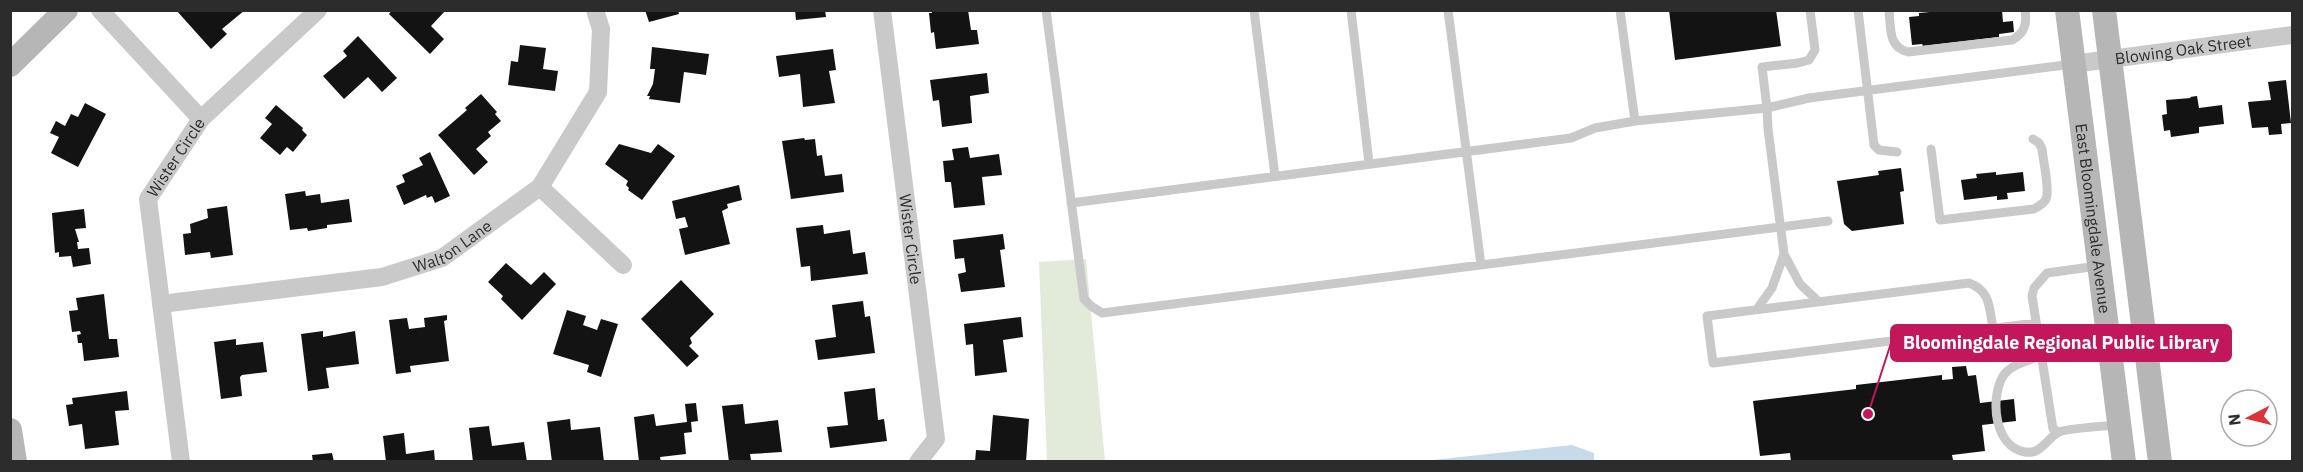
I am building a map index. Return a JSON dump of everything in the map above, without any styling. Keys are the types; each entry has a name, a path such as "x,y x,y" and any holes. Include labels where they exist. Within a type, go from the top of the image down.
{"main road":[{"path":"10,65 66,10"},
{"name":"East Bloomingdale Avenue","path":"2067,10 2124,462"},
{"path":"2104,10 2160,462"},
{"path":"10,430 15,462"}],"street":[{"path":"100,10 201,119"},
{"name":"Wister Circle","path":"181,462 148,199 201,119 318,10"},
{"name":"Walton Lane","path":"161,304 382,277 442,258 540,187 598,92 601,29 594,10"},
{"name":"Wister Circle","path":"882,10 936,439 918,462"},
{"name":"Blowing Oak Street","path":"2073,64 2292,35"},
{"path":"540,187 624,265"}],"lane":[{"path":"1046,10 1084,298 1102,313 1828,221"},
{"path":"1254,10 1275,176"},
{"path":"1351,10 1370,164"},
{"path":"1448,10 1480,265"},
{"path":"1620,10 1635,121"},
{"path":"1810,10 1815,50 1809,60 1762,67 1784,254 1800,284 1819,302"},
{"path":"1858,10 1874,145 1879,150 1897,152"},
{"path":"1889,10 1892,40 1901,50 1908,52 2012,40 2025,26 2025,10"},
{"path":"1071,203 1571,138 1595,128 1635,121 1767,108 1809,98 2073,64"},
{"path":"1931,149 1940,220 2034,208 2041,205 2046,199 2047,192 2042,149 2033,139"},
{"path":"1757,309 1772,288 1784,254"},
{"path":"2100,266 2047,273 2034,288 2032,296 2053,429 2060,432 2119,424"},
{"path":"1992,328 1988,299 1980,287 1969,283 1707,316 1713,363 2037,323"},
{"path":"2041,356 2016,365 2002,376 1996,402 1998,422 2006,442 2024,452 2035,452 2060,432"}],"green space":[{"path":"1086,259 1105,461 1047,461 1039,262"}],"water":[{"path":"1572,445 1594,453 1594,461 1423,461"}],"building":[{"path":"176,10 245,10 222,29 227,34 211,49"},
{"path":"392,10 446,10 431,26 444,39 430,54 389,14"},
{"path":"645,10 678,10 679,14 649,22"},
{"path":"795,10 825,10 826,17 796,20"},
{"path":"931,10 968,10 971,30 977,30 979,44 936,49 934,32 931,33 929,13 932,13"},
{"path":"1669,10 1776,10 1781,46 1675,60"},
{"path":"1951,10 2002,10 2003,22 2013,21 2014,32 1999,34 1999,37 1923,46 1922,44 1912,45 1909,17 1919,16 1919,13"},
{"path":"358,36 397,78 382,92 368,77 344,99 323,76 347,56 343,51"},
{"path":"520,45 546,48 543,69 558,71 555,91 508,85 511,61 518,62"},
{"path":"652,47 709,54 706,75 684,72 680,103 649,99 650,96 647,96 653,84 655,69 650,69"},
{"path":"833,49 836,70 829,71 835,103 803,107 800,74 779,77 776,56"},
{"path":"987,73 989,93 970,96 972,123 942,127 939,100 933,101 930,80"},
{"path":"2286,80 2291,123 2281,124 2282,134 2269,135 2268,127 2252,128 2248,102 2271,100 2268,82"},
{"path":"481,94 497,112 495,114 501,121 488,132 491,136 476,149 488,162 474,175 438,135 467,110 465,108"},
{"path":"2197,96 2199,108 2222,105 2224,124 2199,127 2199,133 2171,137 2170,130 2164,131 2162,115 2167,114 2166,100"},
{"path":"85,103 106,114 78,167 51,153 59,137 50,133 56,121 65,126 71,114 78,117"},
{"path":"276,105 303,128 302,130 307,135 293,152 287,147 280,155 260,138 272,124 265,118"},
{"path":"804,138 805,140 815,139 817,156 822,155 825,176 842,174 844,192 791,199 782,141"},
{"path":"619,144 651,153 658,144 675,156 642,200 628,190 626,185 628,181 605,164"},
{"path":"968,147 970,158 999,154 1002,175 982,177 985,205 954,208 951,182 945,182 943,161 954,160 952,149"},
{"path":"430,152 450,196 435,203 432,196 427,198 426,195 404,205 396,186 405,182 402,175 423,165 419,158"},
{"path":"1901,168 1904,191 1900,192 1904,224 1852,231 1844,224 1837,181 1879,175 1878,171"},
{"path":"1996,172 1996,175 2023,172 2025,191 2007,193 2008,199 1997,200 1997,196 1964,200 1961,180 1977,178 1976,174"},
{"path":"739,185 742,200 727,204 728,208 722,211 730,244 685,255 679,229 688,227 685,217 676,219 672,201"},
{"path":"305,191 306,196 320,194 321,203 349,199 352,222 327,225 327,228 308,231 307,228 290,230 285,194"},
{"path":"227,206 233,255 211,258 210,252 185,255 183,234 191,233 190,224 208,218 207,209"},
{"path":"84,209 86,228 75,229 79,242 77,242 78,249 89,248 91,264 73,267 71,256 59,257 59,252 55,253 52,213"},
{"path":"823,225 824,234 850,230 853,254 865,252 868,274 811,281 810,266 801,267 796,228"},
{"path":"1003,234 1005,249 1000,250 1005,287 961,292 958,274 966,272 964,258 955,259 953,240"},
{"path":"506,263 531,285 544,272 556,284 522,320 501,299 503,296 488,282"},
{"path":"681,280 714,314 690,338 692,343 689,346 699,356 687,367 641,319"},
{"path":"104,294 109,339 117,339 119,357 84,361 82,343 78,343 77,335 81,334 80,331 72,332 69,311 78,310 76,298"},
{"path":"863,301 865,317 870,316 875,353 818,360 815,340 836,337 832,305"},
{"path":"567,310 586,316 583,325 597,330 601,319 618,324 601,377 587,372 589,365 553,354"},
{"path":"447,315 447,320 444,321 449,361 410,366 411,372 396,374 389,320 407,318 409,329 425,327 424,318"},
{"path":"1021,317 1023,337 1003,340 1007,372 975,376 973,344 966,345 964,324"},
{"path":"323,331 323,337 355,331 359,364 326,368 329,388 308,391 301,334"},
{"path":"236,339 236,345 263,342 267,372 242,375 240,377 242,396 221,399 214,342"},
{"path":"1966,366 1968,376 1976,375 1980,403 2014,399 2016,421 1982,425 1985,451 1952,455 1953,460 1938,462 1791,462 1790,453 1760,456 1753,401 1856,389 1856,385 1942,375 1942,380 1953,379 1952,367"},
{"path":"875,388 878,420 884,419 887,441 830,448 827,427 848,425 844,392"},
{"path":"127,391 129,410 115,411 119,445 85,449 82,424 69,426 66,405 73,404 72,398"},
{"path":"696,403 698,421 691,422 692,432 684,433 686,454 660,457 661,462 639,462 634,417 654,414 656,426 687,422 685,404"},
{"path":"743,404 745,424 778,420 782,452 750,454 751,460 729,462 722,406"},
{"path":"993,415 1029,419 1026,462 975,462 976,450 990,451"},
{"path":"570,419 571,430 600,427 604,462 552,462 547,422"},
{"path":"489,426 492,446 524,442 527,462 473,462 469,428"},
{"path":"404,433 406,454 434,450 435,462 386,462 383,436"},
{"path":"332,453 334,462 313,462 312,455"}],"place":[{"name":"Bloomingdale Regional Public Library","path":"1868,414"}]}
